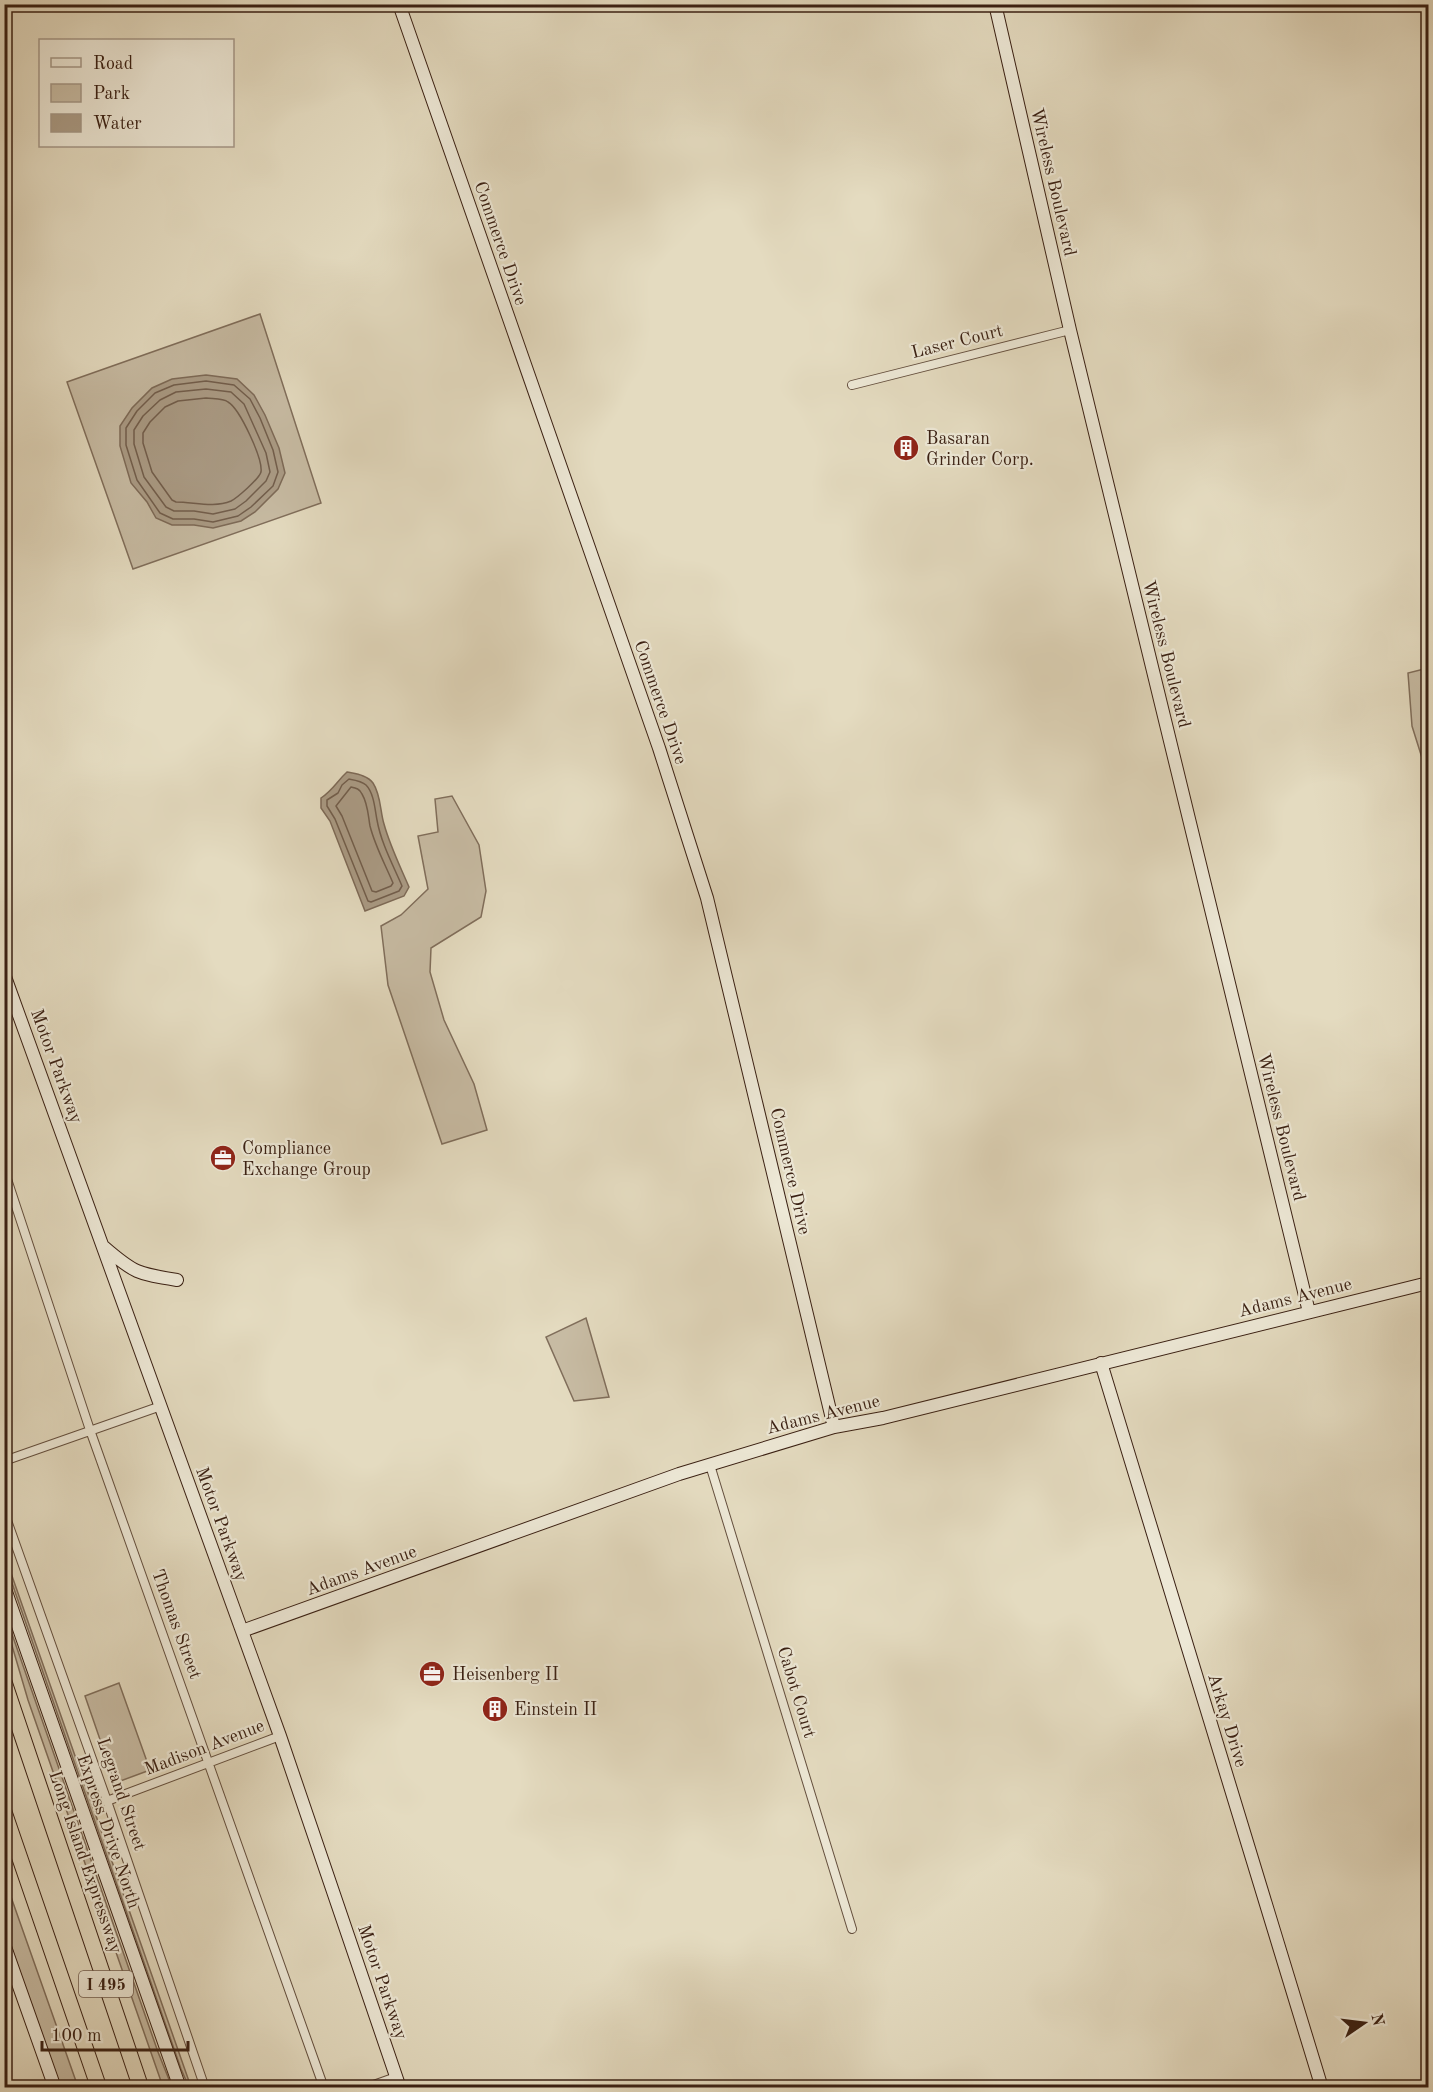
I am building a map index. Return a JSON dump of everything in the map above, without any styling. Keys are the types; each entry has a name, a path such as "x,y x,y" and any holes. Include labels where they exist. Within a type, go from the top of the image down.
{"highway":[{"name":"Long Island Expressway","path":"4,1682 141,2088"},
{"name":"I 495","path":"4,1812 99,2088"}],"street":[{"name":"Commerce Drive","path":"399,4 659,748 707,898 834,1427"},
{"name":"Wireless Boulevard","path":"995,4 1070,330 1309,1312"},
{"name":"Laser Court","path":"852,385 1070,330"},
{"name":"Motor Parkway","path":"4,974 280,1736 398,2082"},
{"name":"Thomas Street","path":"4,1170 90,1430 324,2088"},
{"path":"103,1246 137,1273 177,1280"},
{"name":"Adams Avenue","path":"242,1631 710,1465 834,1427 883,1418 1428,1283"},
{"name":"Arkay Drive","path":"1101,1363 1322,2088"},
{"path":"4,1461 160,1406"},
{"name":"Cabot Court","path":"710,1465 852,1929"},
{"name":"Legrand Street","path":"4,1512 107,1801 205,2088"},
{"name":"Express Drive North","path":"4,1586 180,2088"},
{"name":"Madison Avenue","path":"107,1801 280,1736"},
{"path":"4,1944 55,2088"},
{"path":"365,2088 398,2082"}],"green space":[{"path":"260,314 321,503 133,569 67,382"},
{"path":"1428,668 1428,777 1412,726 1408,673"},
{"path":"452,796 479,845 486,891 481,917 431,948 430,972 444,1020 474,1084 487,1130 442,1144 388,985 381,926 401,915 428,889 418,836 438,832 435,799"},
{"path":"586,1318 609,1397 574,1401 546,1337"},
{"path":"5,1556 191,2087 181,2069"},
{"path":"5,1614 172,2087 163,2087 28,1700 5,1622"},
{"path":"119,1683 150,1770 115,1783 85,1696"},
{"path":"4,1877 78,2087 59,2087 5,1928"}],"water":[{"path":"206,375 237,379 254,395 279,448 285,473 278,489 255,512 241,521 213,528 172,525 156,518 147,502 131,483 120,446 120,426 132,408 152,388 172,379"},
{"path":"347,772 368,778 376,788 386,832 409,887 404,896 365,911 330,821 321,808 321,798"}],"place":[{"name":"Basaran Grinder Corp.","path":"906,448"},
{"name":"Compliance Exchange Group","path":"223,1158"},
{"name":"Heisenberg II","path":"432,1674"},
{"name":"Einstein II","path":"495,1709"}]}
